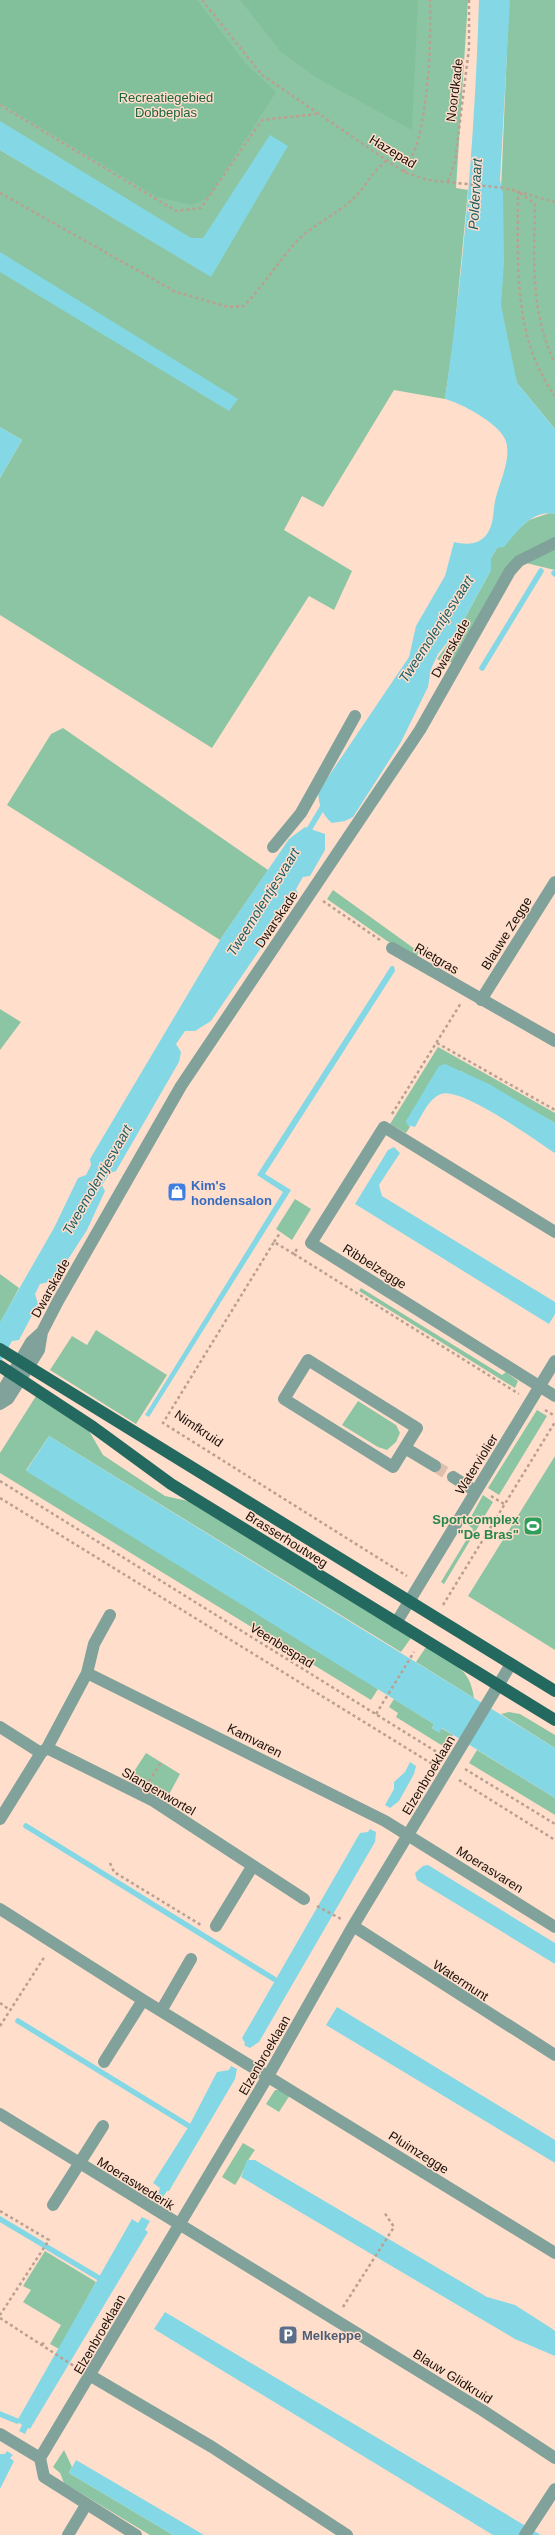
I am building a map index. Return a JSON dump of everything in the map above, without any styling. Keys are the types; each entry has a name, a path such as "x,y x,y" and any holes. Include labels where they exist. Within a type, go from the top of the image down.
{"main road":[{"name":"Brasserhoutweg","path":"3,1351 555,1691"},
{"name":"Brasserhoutweg","path":"0,1366 93,1427 171,1484 555,1720"}],"street":[{"name":"Dwarskade","path":"0,1396 16,1377 24,1364 39,1350 42,1332 181,1086 420,730 510,571 519,561 555,543"},
{"path":"273,847 301,813 355,716"},
{"name":"Blauwe Zegge","path":"481,1000 555,882"},
{"name":"Rietgras","path":"392,948 555,1042"},
{"path":"311,1243 384,1127 555,1232"},
{"name":"Ribbelzegge","path":"311,1243 555,1396"},
{"path":"308,1360 417,1428 405,1448 393,1467 284,1399 308,1360"},
{"name":"Waterviolier","path":"396,1623 555,1361"},
{"name":"Dwarskade","path":"0,1404 8,1399 16,1377"},
{"path":"405,1448 435,1466"},
{"path":"453,1477 475,1491"},
{"path":"0,1819 44,1750 87,1673 94,1644 110,1615"},
{"name":"Elzenbroeklaan","path":"40,2458 91,2376 178,2225 268,2076 348,1923 409,1835 511,1664"},
{"name":"Kamvaren","path":"87,1673 186,1721 409,1835"},
{"path":"0,1727 44,1750"},
{"name":"Slangenwortel","path":"44,1750 141,1794 252,1867 309,1901"},
{"name":"Moerasvaren","path":"409,1835 555,1927"},
{"path":"216,1926 252,1867"},
{"path":"0,1908 143,2000 268,2076"},
{"name":"Watermunt","path":"348,1923 555,2055"},
{"path":"161,2011 191,1959"},
{"path":"104,2062 143,2000"},
{"name":"Pluimzegge","path":"268,2076 555,2252"},
{"name":"Moeraswederik","path":"0,2114 178,2225"},
{"name":"Moeraswederik","path":"53,2205 103,2126"},
{"name":"Blauw Glidkruid","path":"178,2225 336,2319 555,2458"},
{"path":"91,2376 212,2447 347,2535"},
{"path":"0,2434 40,2458 44,2478 136,2535"},
{"path":"525,2535 555,2489"},
{"path":"68,2535 86,2505"}],"path":[{"name":"Hazepad","path":"202,0 262,75 316,114 386,161 404,172 428,180 464,182 518,191 535,204 537,313 548,350 555,363"},
{"path":"404,172 417,145 424,110 431,40 430,0"},
{"name":"Noordkade","path":"448,181 455,162 469,48 469,0"},
{"path":"0,105 176,211 201,208 262,120 316,114"},
{"path":"0,193 176,292 228,307 244,306 258,291 297,241 341,210 356,196 376,169 386,161"},
{"path":"555,202 518,191 520,297 525,329 536,365 555,396"},
{"path":"310,892 392,948"},
{"path":"384,1127 468,992"},
{"path":"437,1043 555,1110"},
{"path":"280,1233 274,1242 555,1416"},
{"path":"294,1254 304,1238 311,1243"},
{"name":"Nimfkruid","path":"274,1242 162,1423 419,1584"},
{"path":"435,1618 555,1422"},
{"name":"Veenbespad","path":"0,1481 555,1824"},
{"path":"0,1498 555,1840"},
{"path":"376,1714 422,1639"},
{"path":"141,1794 161,1763"},
{"path":"110,1863 114,1872 202,1926"},
{"path":"309,1901 348,1923"},
{"path":"0,2026 53,1941"},
{"path":"0,2003 10,2010"},
{"path":"0,2211 49,2240 0,2316 79,2369"},
{"path":"336,2319 394,2227 384,2212"},
{"path":"42,2345 45,2341"}],"green space":[{"name":"Recreatiegebied Dobbeplas","path":"0,0 468,0 456,188 468,190 454,337 445,399 394,390 323,507 302,496 284,530 352,571 334,610 309,596 212,748 0,615 0,478 22,440 0,427 0,150 83,199 202,248 0,126"},
{"name":"Recreatiegebied Dobbeplas","path":"0,0 197,0 246,64 276,92 208,198 192,205 157,197 0,103"},
{"path":"240,0 418,0 412,130 317,78 281,52"},
{"path":"509,0 555,0 555,429 517,383 496,311"},
{"path":"550,513 555,514 555,538 519,556 452,662 445,663 437,659 460,627 491,570 491,558 497,548 529,520"},
{"path":"555,549 555,570 526,563"},
{"path":"63,728 268,870 220,940 7,805 51,734"},
{"path":"333,890 419,952 416,957 387,941 327,899"},
{"path":"0,1009 21,1022 0,1050"},
{"path":"438,1047 555,1113 555,1123 461,1071 406,1121 410,1127 406,1133 390,1124"},
{"path":"295,1199 311,1209 292,1240 276,1229"},
{"path":"0,1274 19,1288 0,1323"},
{"path":"361,1288 502,1375 506,1372 518,1381 515,1388 359,1291"},
{"path":"96,1330 167,1375 136,1424 50,1370 72,1336 87,1345"},
{"path":"36,1396 88,1429 103,1455 165,1496 188,1501 411,1638 401,1652 49,1436 26,1470 378,1689 371,1700 0,1473 0,1453"},
{"path":"358,1401 396,1425 400,1433 396,1442 387,1450 378,1447 342,1425"},
{"path":"537,1410 547,1416 499,1495 488,1488"},
{"name":"Sportcomplex \"De Bras\"","path":"555,1456 555,1650 468,1596"},
{"path":"483,1495 493,1502 444,1584 441,1582 473,1529 467,1524"},
{"path":"426,1647 458,1666 464,1672 472,1687 474,1698 416,1662"},
{"path":"394,1699 434,1724 432,1728 438,1732 441,1728 453,1735 446,1748 396,1717 398,1713 389,1707"},
{"path":"509,1712 520,1714 555,1735 555,1748 501,1714"},
{"path":"477,1750 555,1798 555,1815 469,1763"},
{"path":"146,1753 180,1774 166,1800 129,1779"},
{"path":"275,2090 282,2090 290,2095 279,2112 266,2104"},
{"path":"243,2143 255,2150 235,2185 222,2177"},
{"path":"45,2251 96,2282 59,2349 50,2344 61,2325 23,2302 31,2290 23,2286"},
{"path":"64,2450 72,2467 69,2473 173,2535 150,2535 64,2483 60,2473 53,2467"}],"water":[{"name":"Poldervaart","path":"479,0 510,0 500,180 503,193 504,262 501,305 517,383 555,429 555,514 547,513 532,518 504,547 497,548 491,558 491,570 460,627 438,654 431,669 428,687 401,742 353,817 345,821 332,823 326,817 322,809 318,792 409,657 416,626 445,576 454,542 468,544 484,538 487,534 492,522 495,501 506,462 507,446 501,433 478,414 445,399 458,300 468,200 475,100"},
{"path":"0,121 191,238 203,238 270,135 288,146 211,277 0,150"},
{"path":"0,252 238,399 229,411 0,272"},
{"path":"0,427 22,440 0,478"},
{"path":"305,827 325,834 325,850 310,876 303,877 296,889 298,894 211,1021 195,1031 185,1031 176,1044 181,1052 179,1062 116,1171 110,1173 102,1185 105,1191 87,1230 54,1281 40,1284 35,1294 38,1304 19,1340 12,1341 0,1363 0,1322 54,1228 78,1178 86,1175 91,1165 90,1159 220,940 289,839"},
{"path":"391,966 394,966 395,971 265,1174 291,1190 149,1417 145,1415 283,1192 257,1175"},
{"path":"445,1064 489,1084 555,1123 555,1153 481,1106 465,1098 451,1094 441,1094 437,1096 426,1108 415,1127 407,1125 406,1121 439,1066"},
{"path":"394,1147 400,1153 379,1185 382,1196 555,1302 555,1314 549,1324 355,1204 388,1150"},
{"path":"49,1436 555,1748 555,1798 442,1728 439,1733 432,1728 434,1724 26,1471"},
{"path":"410,1762 416,1766 414,1774 399,1801 390,1808 385,1805 394,1789 394,1782 405,1772"},
{"path":"370,1829 376,1832 375,1842 259,2042 250,2048 244,2045 245,2043 242,2038 360,1833 368,1832"},
{"path":"428,1865 555,1943 555,1964 417,1880 415,1873 423,1866"},
{"path":"337,2007 555,2140 555,2163 326,2025"},
{"path":"231,2066 237,2069 235,2079 169,2191 167,2191 163,2197 158,2194 160,2188 153,2183 189,2126 217,2072 229,2070"},
{"path":"247,2160 255,2160 487,2297 515,2305 555,2331 555,2356 515,2339 241,2177"},
{"path":"142,2217 150,2221 145,2230 148,2232 30,2429 28,2428 25,2434 19,2431 22,2425 17,2421 132,2219 138,2223"},
{"path":"165,2312 541,2535 493,2535 154,2329"},
{"path":"7,2451 13,2455 10,2458 14,2461 0,2489 0,2454 5,2454"},
{"path":"76,2460 204,2535 173,2535 69,2473"}],"waterway":[{"path":"482,668 541,571"},
{"name":"Tweemolentjesvaart","path":"307,833 325,803"},
{"path":"26,1826 274,1979"},
{"path":"18,2021 189,2126"},
{"path":"0,2219 99,2278"},
{"path":"0,2414 17,2421"}],"tunnel":[{"path":"435,1466 453,1477"}],"place":[{"name":"Kim's hondensalon","path":"177,1192"},
{"name":"Sportcomplex \"De Bras\"","path":"533,1526"},
{"name":"Melkeppe","path":"288,2335"}]}
